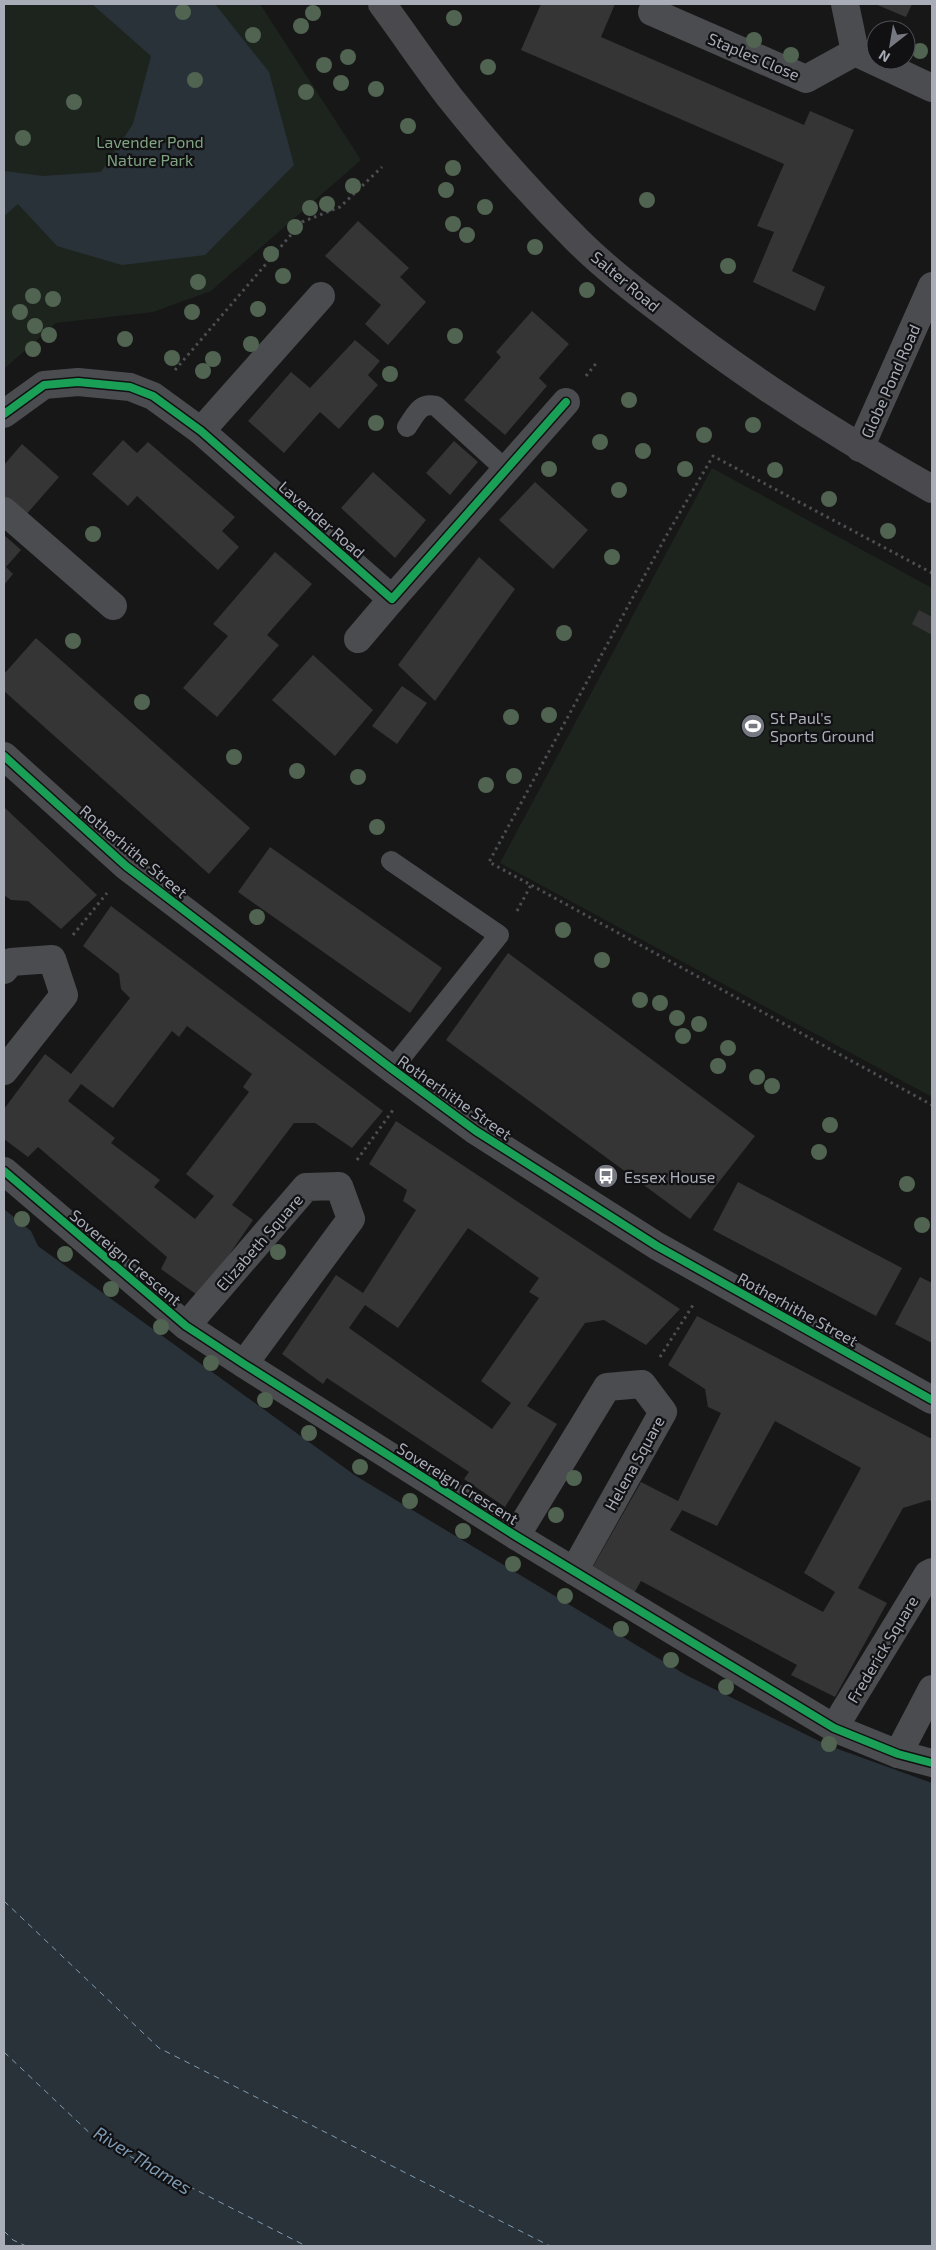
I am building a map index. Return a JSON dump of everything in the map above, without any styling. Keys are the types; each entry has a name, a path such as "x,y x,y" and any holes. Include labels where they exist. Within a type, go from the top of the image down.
{"main road":[{"name":"Salter Road","path":"382,4 452,99 510,169 578,241 645,298 711,350 860,448 932,490"}],"street":[{"path":"845,4 854,52 932,88"},
{"name":"Staples Close","path":"652,12 806,79 854,52"},
{"name":"Globe Pond Road","path":"860,448 932,286"},
{"path":"201,432 321,296"},
{"name":"Lavender Road","path":"4,414 44,385 78,382 130,387 153,396 201,432 392,600"},
{"path":"358,638 566,402"},
{"path":"4,511 113,606"},
{"name":"Rotherhithe Street","path":"4,756 126,866 392,1070 476,1131 657,1246 932,1400"},
{"path":"4,970 11,962 52,959 64,995 4,1070"},
{"name":"Sovereign Crescent","path":"4,1171 186,1326 244,1364 516,1536 834,1728 898,1754 932,1763"},
{"name":"Elizabeth Square","path":"186,1326 306,1187 339,1186 351,1218 244,1364"},
{"name":"Helena Square","path":"516,1536 607,1387 642,1384 663,1412 574,1571"},
{"name":"Frederick Square","path":"834,1728 928,1574 932,1572"},
{"path":"898,1754 932,1689"}],"lane":[{"path":"407,427 421,406 428,404 436,406 506,470"},
{"path":"391,861 498,935 392,1070"}],"path":[{"path":"153,396 302,222 340,208 382,167"},
{"path":"932,573 713,456 665,538 489,862 932,1105"},
{"path":"522,904 531,885"},
{"path":"86,919 101,901"},
{"path":"378,1131 394,1110"},
{"path":"681,1326 692,1308"}],"green space":[{"name":"Lavender Pond Nature Park","path":"4,4 260,4 361,160 211,291 153,312 56,323 4,369"},
{"name":"St Paul's Sports Ground","path":"712,468 932,588 932,1097 500,863"}],"water":[{"path":"92,4 215,4 269,72 294,165 205,255 122,265 57,246 18,204 4,216 4,171 43,176 101,172 133,124 151,56"},
{"name":"River Thames","path":"4,1209 31,1231 38,1246 356,1476 686,1675 827,1745 932,1783 932,2246 4,2246"}],"building":[{"path":"541,4 615,4 601,37 804,125 810,111 854,130 792,271 825,287 815,311 753,282 774,232 757,226 784,164 521,50"},
{"path":"875,4 912,4 906,17"},
{"path":"358,221 409,268 400,277 426,302 388,345 365,324 381,305 325,256"},
{"path":"532,311 569,344 539,378 547,386 505,435 464,400 501,357 496,352"},
{"path":"355,340 380,361 368,375 378,385 339,429 320,412 284,453 248,421 291,372 310,388"},
{"path":"123,440 137,453 148,442 235,517 222,531 239,547 218,570 137,496 128,506 92,474"},
{"path":"454,441 478,462 450,495 426,473"},
{"path":"22,444 59,477 24,517 4,498 4,465"},
{"path":"373,472 426,520 395,558 341,508"},
{"path":"535,482 588,530 553,569 499,520"},
{"path":"4,535 21,550 6,567 13,574 4,585"},
{"path":"275,552 312,584 267,635 279,645 217,717 183,688 228,636 213,624"},
{"path":"479,557 515,589 435,701 398,665"},
{"path":"919,610 932,617 932,635 912,624"},
{"path":"36,638 250,828 209,874 4,691 4,674"},
{"path":"313,655 373,710 335,756 272,700"},
{"path":"402,686 427,703 397,744 372,726"},
{"path":"4,807 97,895 61,929 28,901 11,900 4,895"},
{"path":"270,847 442,968 410,1013 238,892"},
{"path":"111,906 383,1111 352,1148 315,1123 294,1123 232,1205 253,1220 200,1297 161,1269 167,1257 38,1147 28,1157 4,1139 4,1109 45,1054 71,1074 130,998 121,989 119,974 83,946","holes":["187,1026 252,1074 243,1087 249,1092 186,1174 214,1196 195,1219 154,1187 160,1180 111,1143 115,1138 68,1101 81,1084 113,1108 172,1031 179,1037"]},
{"path":"508,953 755,1136 690,1219 446,1040"},
{"path":"396,1121 680,1309 646,1345 604,1320 585,1323 527,1406 557,1424 505,1507 464,1479 469,1472 327,1378 323,1384 282,1354 336,1275 363,1293 416,1210 403,1201 407,1190 369,1164","holes":["468,1228 539,1278 529,1292 539,1298 481,1381 511,1403 492,1429 349,1328 365,1305 398,1328"]},
{"path":"738,1182 902,1268 876,1316 713,1230"},
{"path":"920,1277 932,1283 932,1343 895,1324"},
{"path":"697,1316 932,1439 932,1502 929,1500 903,1508 858,1588 887,1603 835,1697 791,1675 797,1665 641,1581 633,1595 591,1570 641,1482 678,1501 721,1413 708,1407 705,1389 668,1365","holes":["775,1421 861,1468 804,1573 835,1592 823,1612 670,1530 682,1510 717,1526"]}],"ferry route":[{"path":"4,1901 159,2048 550,2246"},
{"path":"4,2052 96,2139 306,2246"},
{"path":"4,2231 13,2240 26,2246"}],"cycle path":[{"path":"4,414 44,385 78,382 130,387 153,396 201,431 392,599 566,402"},
{"path":"4,756 126,866 476,1131 657,1246 932,1400"},
{"path":"4,1171 186,1326 244,1364 516,1536 834,1728 898,1754 932,1763"}],"place":[{"name":"St Paul's Sports Ground","path":"753,726"},
{"name":"Essex House","path":"606,1176"}]}
